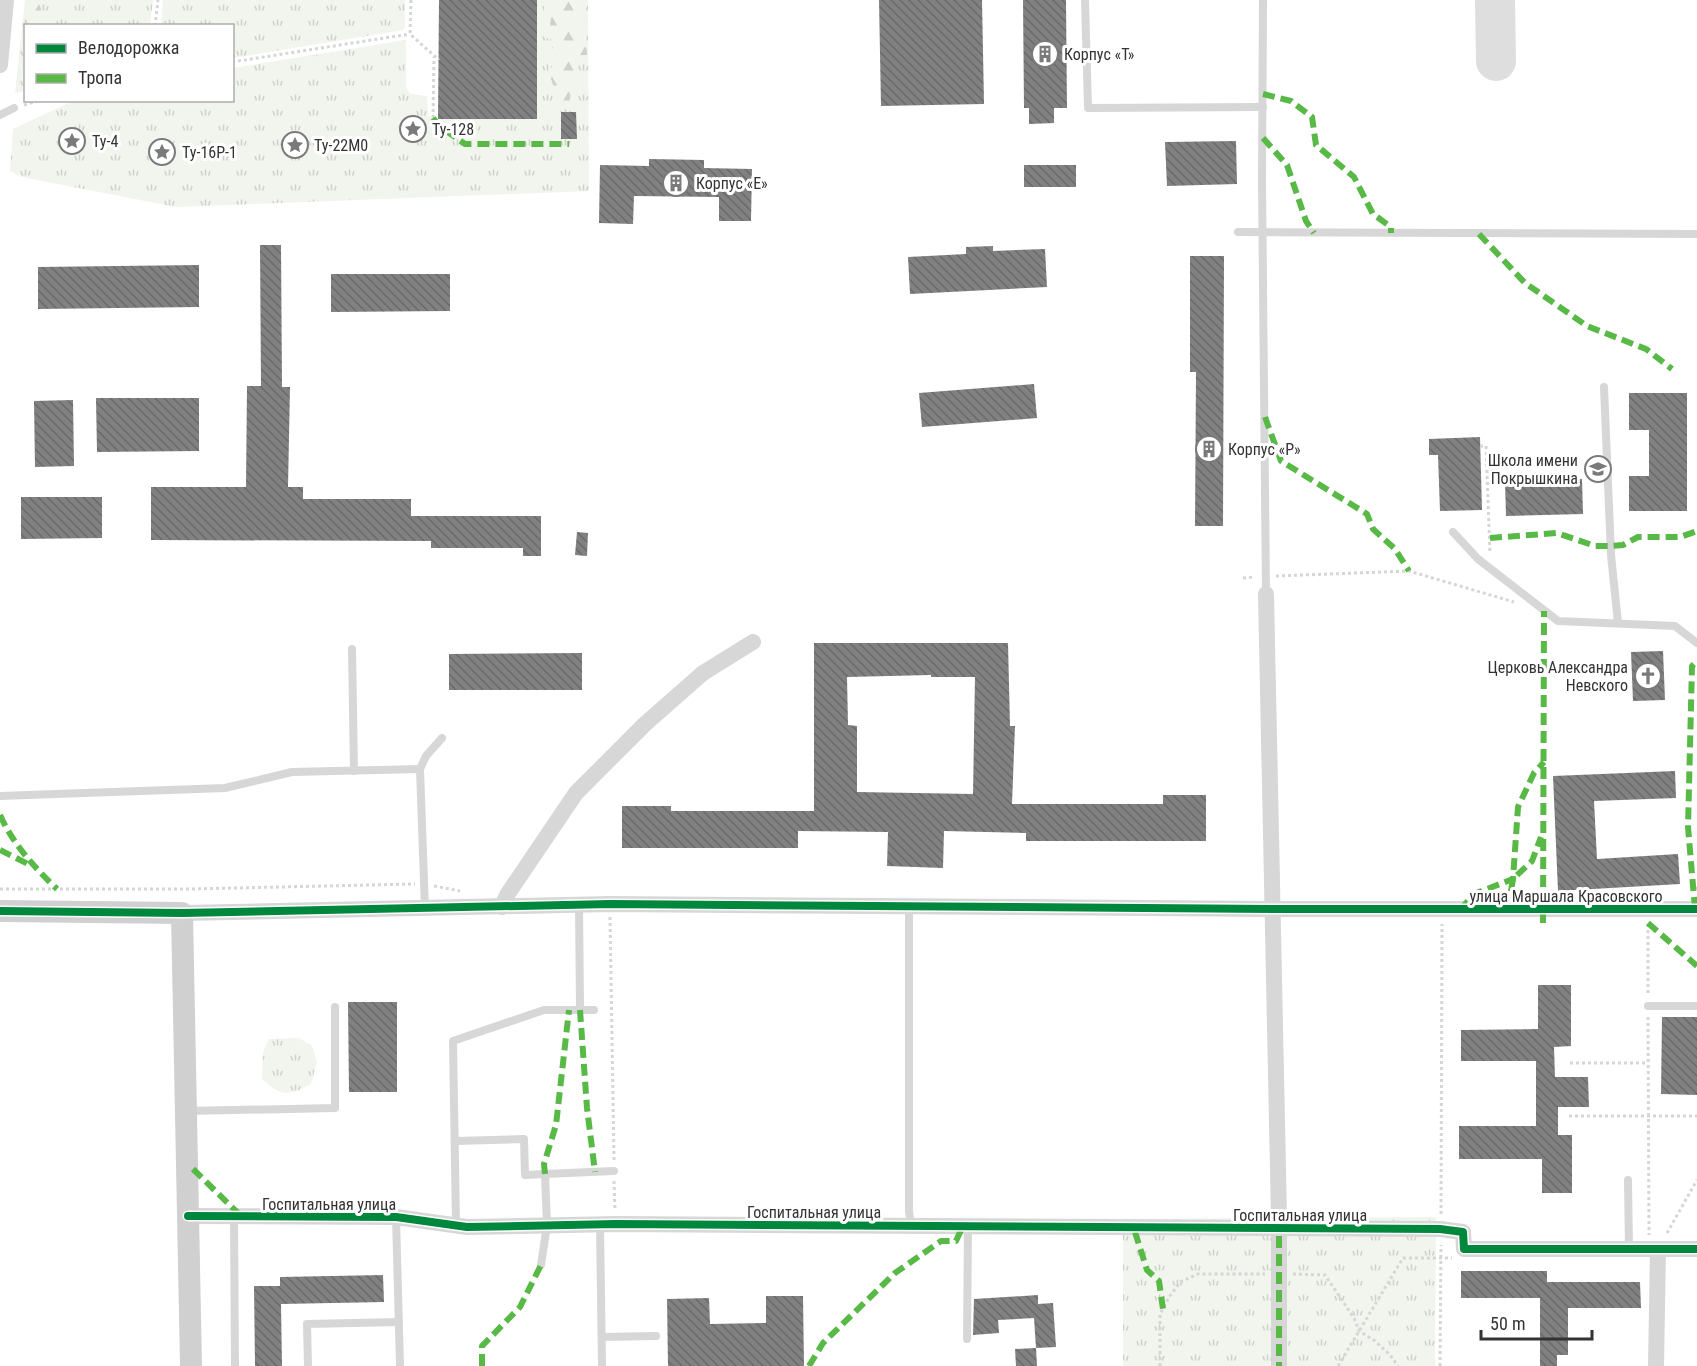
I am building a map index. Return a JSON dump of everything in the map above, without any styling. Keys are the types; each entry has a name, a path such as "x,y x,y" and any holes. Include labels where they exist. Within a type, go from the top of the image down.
{"street":[{"path":"0,64 6,0"},
{"path":"1266,594 1279,1223 1279,1366"},
{"path":"502,907 576,792 645,724 703,673 753,642"},
{"name":"улица Маршала Красовского","path":"182,913 610,904 1273,909 1438,916 1697,909"},
{"path":"0,911 182,913 191,1366"},
{"name":"Госпитальная улица","path":"188,1216 396,1217 456,1225 968,1226 1279,1223 1440,1229"},
{"path":"1440,1229 1463,1232 1464,1249 1697,1248"},
{"path":"1653,1249 1653,1343 1656,1366"}],"lane":[{"path":"1085,0 1088,108 1263,107"},
{"path":"1263,0 1266,594"},
{"path":"0,115 14,108"},
{"path":"1238,232 1697,234"},
{"path":"1604,387 1611,555 1618,623"},
{"path":"1453,532 1478,559 1558,621 1675,626 1697,643"},
{"path":"352,649 354,771"},
{"path":"425,909 420,769 426,756 442,738"},
{"path":"0,796 225,788 292,772 420,769"},
{"path":"579,905 580,1010"},
{"path":"909,906 909,1199 911,1226"},
{"path":"1648,1006 1697,1006"},
{"path":"186,1111 335,1108 335,1007"},
{"path":"456,1225 453,1041 544,1010 594,1010"},
{"path":"455,1140 524,1138 525,1175 614,1171"},
{"path":"541,1265 547,1225 546,1174"},
{"path":"1628,1180 1629,1249"},
{"path":"234,1216 235,1366"},
{"path":"396,1217 400,1366"},
{"path":"602,1366 607,1225"},
{"path":"967,1339 968,1226"},
{"path":"308,1366 307,1324 399,1322"},
{"path":"602,1337 656,1336"}],"path":[{"path":"155,24 158,0"},
{"path":"411,0 410,34 439,60"},
{"path":"234,62 410,34"},
{"path":"433,118 434,56"},
{"path":"14,108 34,102"},
{"path":"1480,447 1486,446 1491,559"},
{"path":"1243,578 1408,571 1544,611"},
{"path":"0,889 190,889 425,884 468,892"},
{"path":"607,1225 614,1171 610,904"},
{"path":"1438,916 1440,1366"},
{"path":"1648,923 1648,1063 1653,1249"},
{"path":"1570,1063 1648,1063"},
{"path":"1569,1116 1697,1116"},
{"path":"1653,1249 1697,1180"},
{"path":"1338,1366 1403,1257 1441,1258"}],"green space":[{"path":"25,0 153,0 150,24 24,24 24,91 15,93"},
{"path":"30,0 38,0 41,10 35,24 26,22"},
{"path":"163,0 405,0 403,30 234,58 234,24 161,24"},
{"path":"537,0 588,0 589,191 176,207 22,177 10,171 13,129 71,102 234,102 234,68 406,40 406,87 410,94 427,96 428,114 433,120 537,119"},
{"path":"544,0 586,0 586,11 573,20 574,29 586,31 587,55 572,56 574,82 568,89 571,92 569,104 559,104 548,69 556,65 557,49 552,48 552,40 542,36 544,25 550,27 551,15 544,13"},
{"path":"299,1038 312,1046 317,1062 311,1084 297,1091 280,1092 262,1079 263,1052 269,1039"},
{"path":"1436,1217 1435,1366 1123,1366 1123,1219"}],"building":[{"path":"439,0 537,0 537,119 438,119"},
{"path":"879,0 982,0 984,104 881,106"},
{"name":"Корпус «Т»","path":"1023,0 1066,0 1067,108 1054,108 1054,123 1029,124 1029,108 1024,108"},
{"path":"561,112 576,112 577,139 561,139"},
{"path":"1236,141 1237,184 1167,186 1165,142"},
{"name":"Корпус «Е»","path":"649,159 704,160 704,168 752,169 751,221 719,221 719,197 634,196 633,224 599,223 600,165 649,166"},
{"path":"1024,165 1076,165 1076,187 1024,187"},
{"path":"260,245 281,245 282,387 290,387 288,487 303,487 303,499 411,499 411,516 541,516 541,556 523,556 523,548 431,548 431,541 151,540 151,487 246,487 247,386 261,386"},
{"path":"993,246 993,251 1045,249 1047,287 910,294 908,257 966,254 966,247"},
{"name":"Корпус «Р»","path":"1190,256 1224,256 1223,526 1195,526 1196,372 1190,372"},
{"path":"199,265 199,307 38,309 38,267"},
{"path":"331,274 450,274 450,311 331,312"},
{"path":"1034,384 1037,418 922,427 919,393"},
{"path":"1629,393 1687,393 1687,511 1629,511 1629,476 1649,476 1649,430 1629,430"},
{"path":"96,398 199,398 199,451 97,452"},
{"path":"73,400 74,466 35,467 34,401"},
{"path":"1480,437 1482,510 1440,511 1438,455 1429,455 1429,439"},
{"path":"1582,479 1583,514 1506,516 1505,481"},
{"path":"21,497 102,497 102,538 21,539"},
{"path":"577,532 588,533 587,556 575,555"},
{"path":"814,643 1008,643 1010,726 1015,726 1012,804 1163,804 1163,795 1206,795 1206,841 1026,841 1026,833 944,831 943,868 887,866 888,832 798,831 798,848 622,848 622,806 671,806 671,811 814,811","holes":["931,675 931,677 975,677 973,794 857,792 857,726 848,725 847,677"]},
{"name":"Церковь Александра Невского","path":"1663,651 1665,700 1633,701 1631,652"},
{"path":"582,653 582,690 449,690 449,654"},
{"path":"1675,771 1676,798 1594,801 1597,859 1678,854 1680,884 1558,891 1553,776"},
{"path":"1538,985 1571,985 1571,1046 1554,1047 1555,1077 1588,1077 1589,1107 1558,1107 1558,1135 1572,1135 1572,1193 1542,1193 1542,1159 1459,1159 1459,1126 1536,1126 1536,1061 1461,1061 1461,1030 1538,1029"},
{"path":"348,1002 397,1002 397,1092 349,1092"},
{"path":"1662,1017 1697,1017 1697,1095 1661,1094"},
{"path":"1461,1271 1547,1271 1547,1282 1640,1282 1641,1308 1568,1308 1568,1355 1557,1355 1557,1366 1540,1366 1540,1298 1461,1298"},
{"path":"383,1275 384,1302 281,1304 282,1366 255,1366 254,1286 280,1286 280,1277"},
{"path":"1038,1295 1038,1304 1053,1303 1056,1347 1036,1348 1034,1318 998,1320 999,1333 973,1335 974,1299"},
{"path":"766,1296 803,1296 804,1366 668,1366 667,1299 709,1298 710,1324 766,1323"},
{"path":"1036,1348 1037,1366 1016,1366 1015,1349"}],"taxiway":[{"path":"1495,0 1496,61"}],"marked path":[{"path":"1263,94 1291,101 1312,117 1316,145 1354,177 1373,214 1391,227 1391,233"},
{"path":"433,118 439,126 465,144 569,144"},
{"path":"1263,138 1287,165 1306,221 1314,233"},
{"path":"1479,234 1525,283 1587,326 1646,349 1672,369"},
{"path":"1265,417 1281,461 1367,514 1373,529 1395,549 1409,571"},
{"path":"1490,538 1557,533 1595,546 1611,546 1623,545 1638,537 1680,537 1697,531"},
{"path":"1543,923 1544,611"},
{"path":"1695,909 1688,827 1692,666 1697,661"},
{"path":"1460,910 1474,894 1513,879 1518,807 1534,773 1544,762"},
{"path":"0,815 11,836 25,855 57,889"},
{"path":"1508,909 1513,879 1532,861 1541,837"},
{"path":"0,850 32,866"},
{"path":"1648,923 1697,966"},
{"path":"545,1174 544,1164 556,1125 569,1010"},
{"path":"580,1010 587,1108 595,1172"},
{"path":"193,1169 242,1217"},
{"path":"1279,1218 1279,1366"},
{"path":"809,1366 823,1343 895,1273 941,1241 956,1241 961,1230"},
{"path":"1135,1232 1147,1270 1159,1281 1163,1309"},
{"path":"482,1366 482,1346 520,1307 541,1265"}],"cycle path":[{"path":"0,911 182,913 610,904 1273,909 1697,909"},
{"path":"188,1216 396,1217 467,1227 615,1224 1440,1229 1463,1232 1464,1249 1697,1249"}],"place":[{"name":"Корпус «Т»","path":"1045,54"},
{"name":"Ту-128","path":"413,129"},
{"name":"Ту-4","path":"72,141"},
{"name":"Ту-22М0","path":"295,145"},
{"name":"Ту-16Р-1","path":"162,152"},
{"name":"Корпус «Е»","path":"676,183"},
{"name":"Корпус «Р»","path":"1209,449"},
{"name":"Школа имени Покрышкина","path":"1598,469"},
{"name":"Церковь Александра Невского","path":"1648,676"}]}
